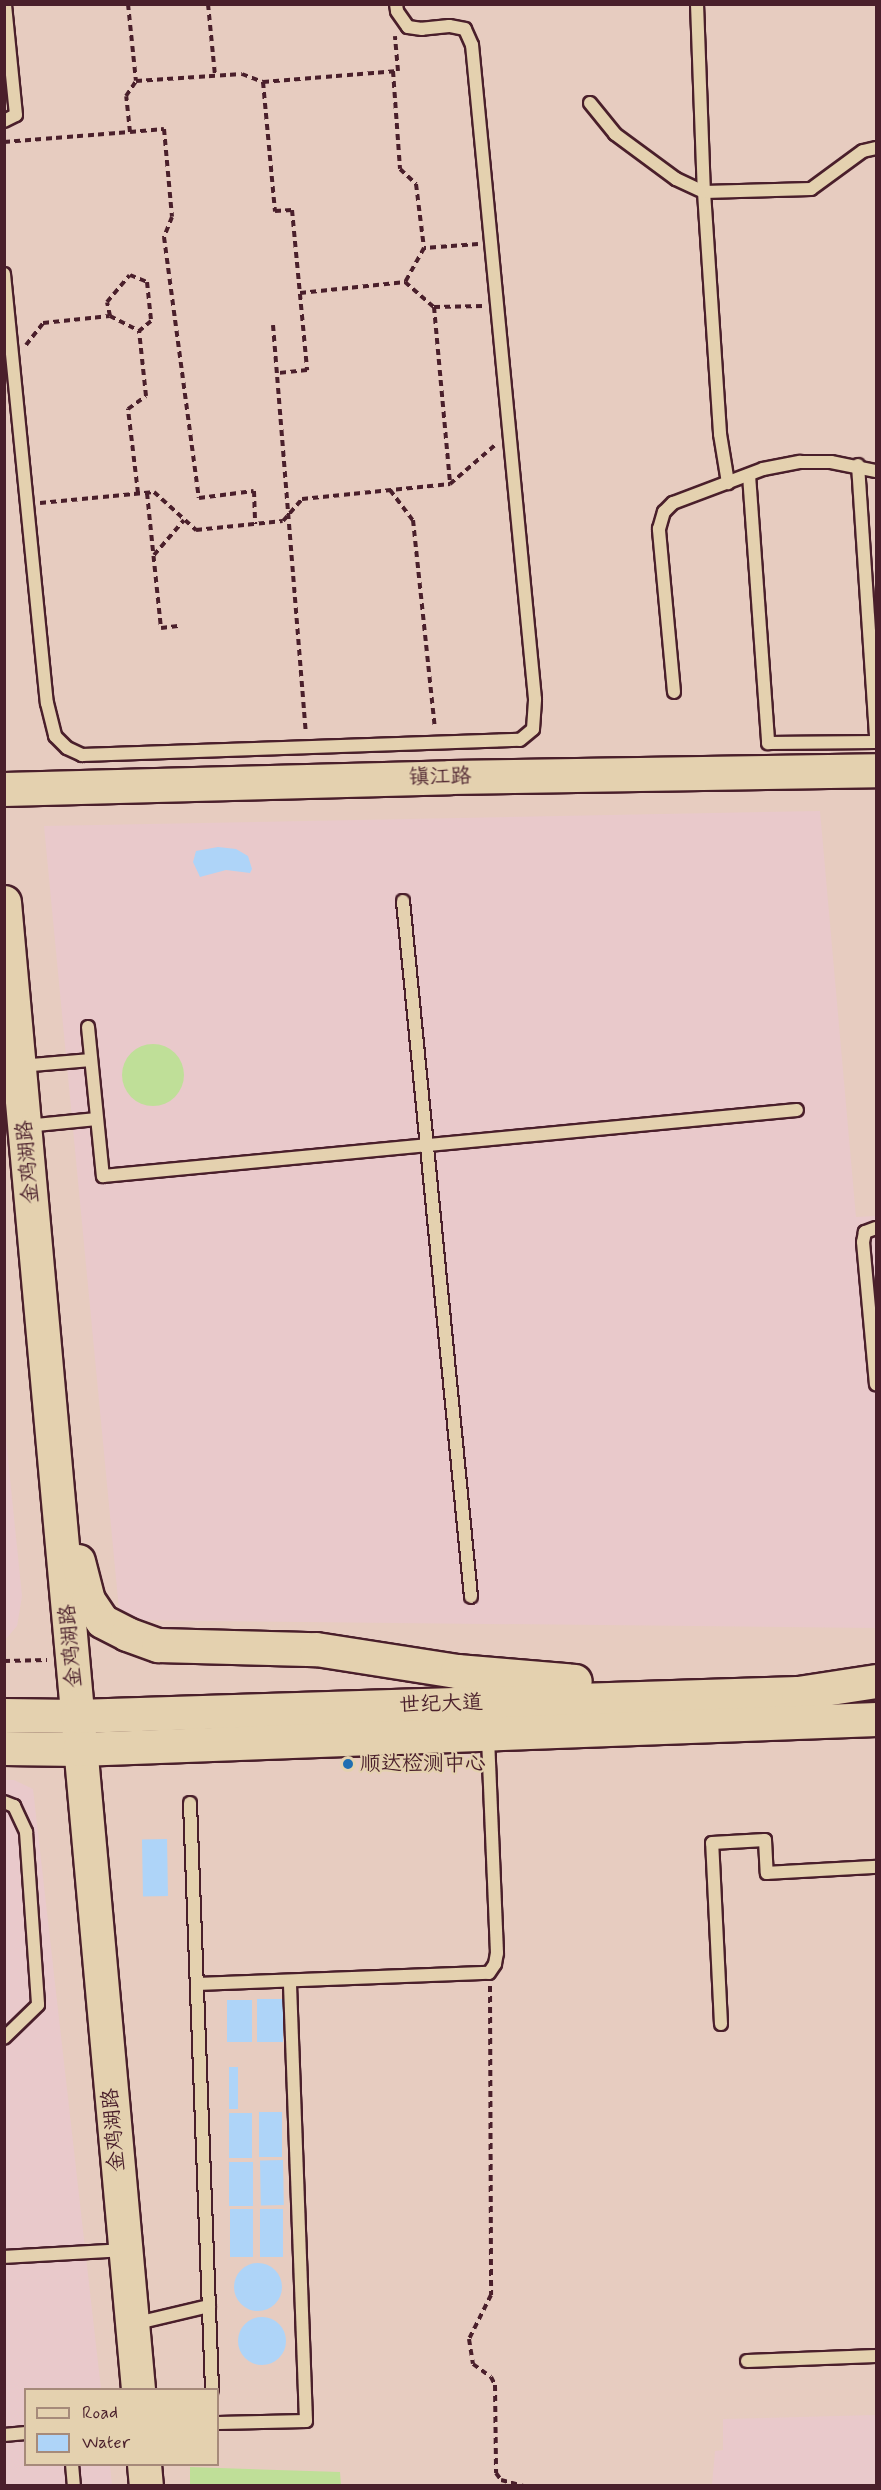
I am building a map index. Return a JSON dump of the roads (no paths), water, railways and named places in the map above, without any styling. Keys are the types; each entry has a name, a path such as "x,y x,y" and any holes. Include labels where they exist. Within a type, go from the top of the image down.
{"street":[{"name":"镇江路","path":"4,789 450,777 876,770"},
{"name":"金鸡湖路","path":"4,902 138,2388"},
{"path":"56,1472 88,1599 102,1621 127,1634 158,1645 316,1649 457,1671 543,1679 798,1693"},
{"name":"世纪大道","path":"4,1715 77,1716 798,1693 876,1681"},
{"name":"世纪大道","path":"4,1748 79,1749 876,1719"},
{"path":"144,2466 146,2486"}],"lane":[{"path":"4,120 16,115 5,4"},
{"path":"697,4 704,192 720,434 728,483"},
{"path":"4,274 50,721 55,736 67,748 82,755 437,745 520,740 533,729 535,699 472,45 465,29 449,26 422,29 408,27 397,8"},
{"path":"590,103 615,134 676,179 704,192 811,189 863,151 876,148"},
{"path":"674,693 659,529 664,512 673,503 749,475 800,462 858,465 876,471"},
{"path":"749,475 768,743 876,740 858,465"},
{"path":"403,901 471,1597"},
{"path":"88,1027 103,1176 798,1110"},
{"path":"19,1066 91,1059"},
{"path":"25,1126 97,1119"},
{"path":"876,1228 865,1232 863,1236 876,1384"},
{"path":"197,1984 489,1973 495,1964 497,1953 488,1734"},
{"path":"4,1802 14,1806 26,1832 38,2005 4,2038"},
{"path":"190,1803 212,2388"},
{"path":"721,2024 712,1843 765,1840 767,1873 876,1867"},
{"path":"219,2423 306,2421 290,1982"},
{"path":"4,2257 125,2250"},
{"path":"132,2324 209,2306"},
{"path":"747,2361 876,2356"},
{"path":"4,2435 24,2433"},
{"path":"72,2466 74,2486"}],"water":[{"path":"218,847 236,849 248,856 252,869 250,873 226,870 200,877 193,862 196,851"},
{"path":"142,1839 167,1839 168,1896 143,1896"},
{"path":"257,1999 283,1999 283,2042 257,2042"},
{"path":"227,2000 252,2000 252,2042 227,2042"},
{"path":"229,2067 238,2067 238,2109 229,2109"},
{"path":"259,2112 282,2112 282,2157 259,2157"},
{"path":"229,2113 252,2113 252,2158 229,2158"},
{"path":"260,2160 283,2160 284,2205 261,2205"},
{"path":"229,2162 253,2162 253,2206 229,2206"},
{"path":"230,2209 253,2209 253,2257 230,2257"},
{"path":"260,2209 283,2209 283,2257 260,2257"},
{"path":"258,2263 275,2270 282,2287 275,2304 258,2311 241,2304 234,2287 241,2270"},
{"path":"262,2317 279,2324 286,2341 279,2358 262,2365 245,2358 238,2341 245,2324"}],"place":[{"name":"顺达检测中心","path":"348,1764"}]}
